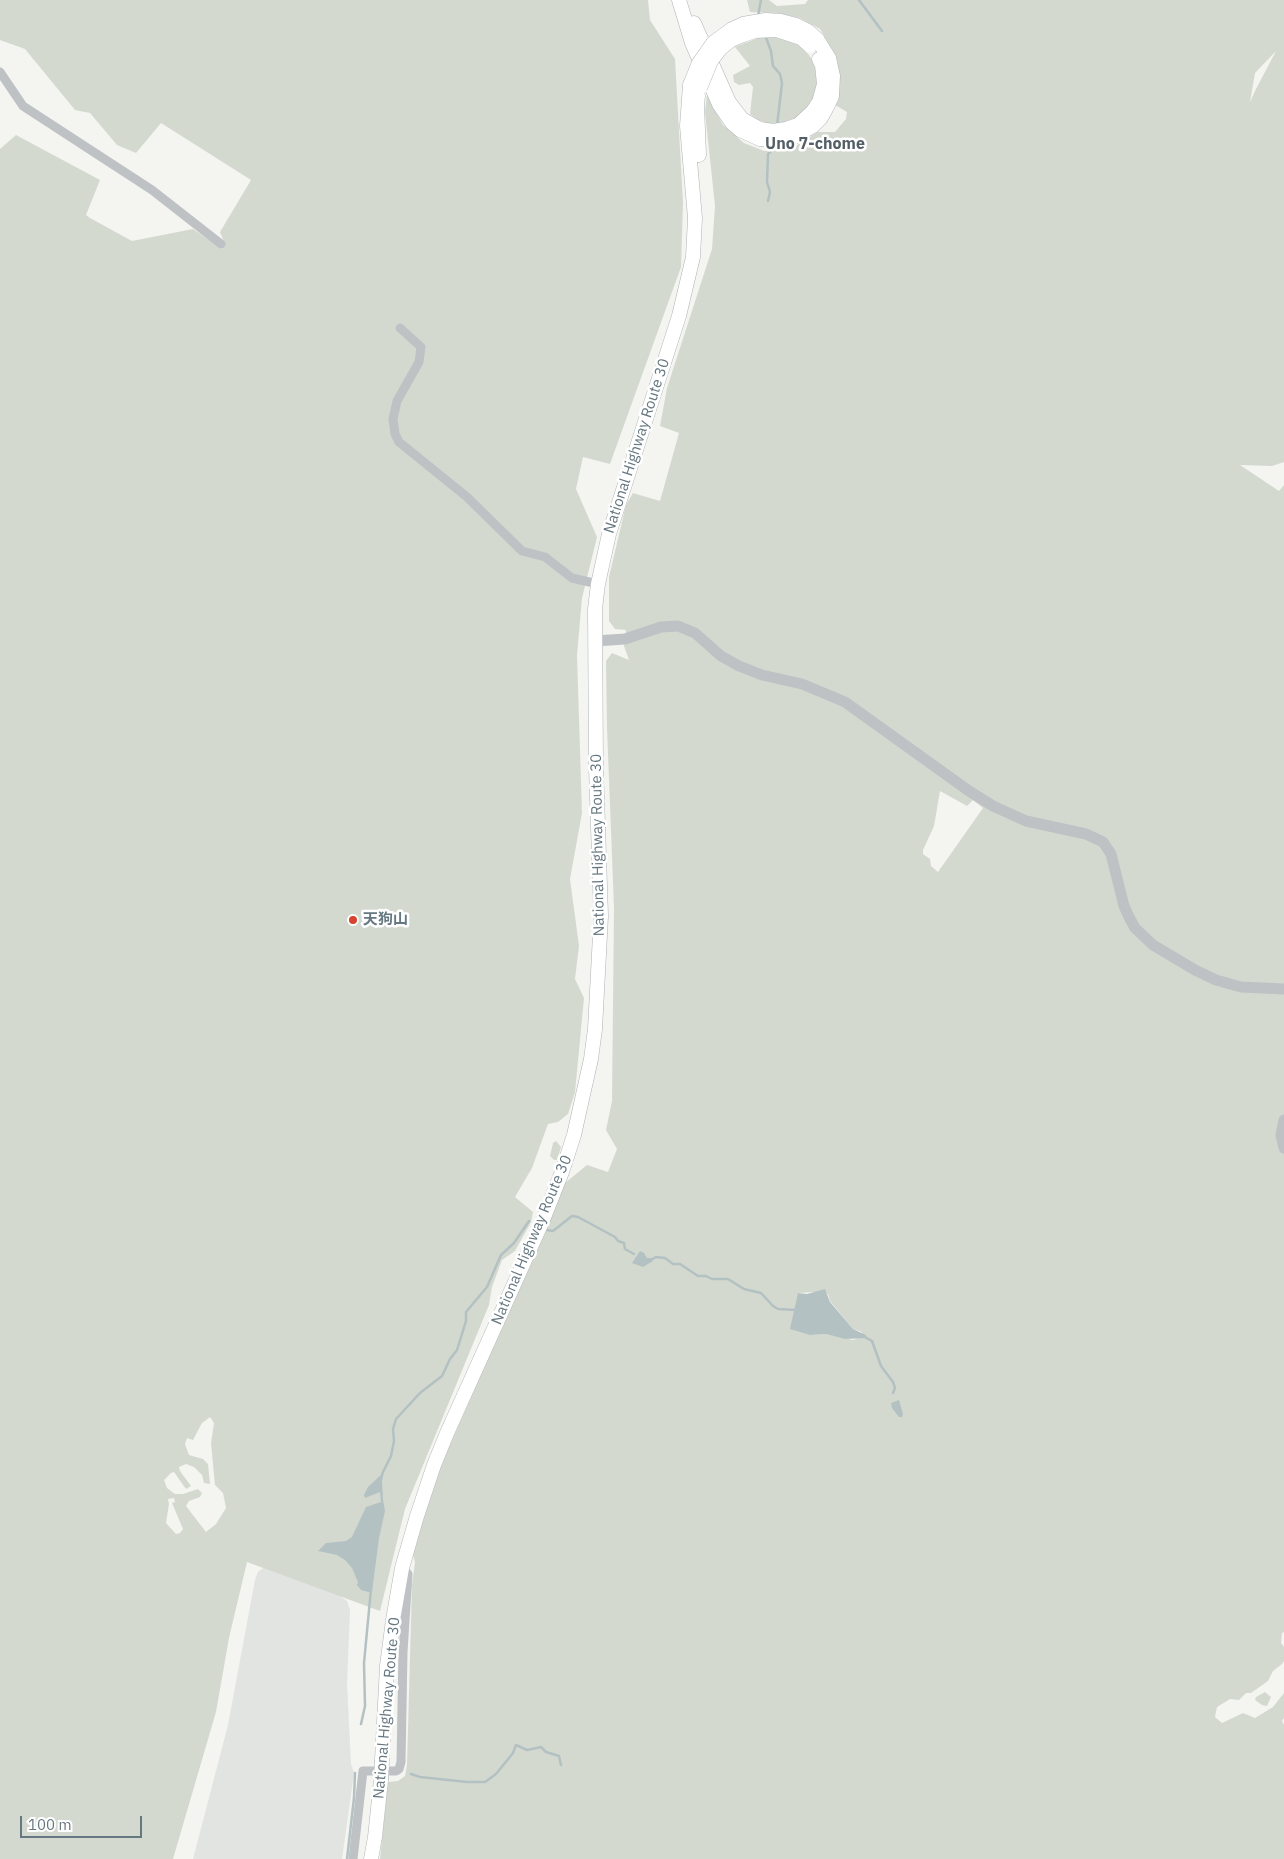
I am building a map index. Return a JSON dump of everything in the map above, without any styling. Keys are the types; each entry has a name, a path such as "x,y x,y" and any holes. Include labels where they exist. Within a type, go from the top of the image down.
{"highway":[{"name":"National Highway Route 30","path":"371,1859 381,1780 387,1666 402,1568 419,1507 434,1465 543,1220 562,1172 584,1098 595,1029 600,948 595,609 598,584 609,534 679,316 693,282 703,240 704,206 697,140 695,87 711,61 720,49 731,40 760,30 777,30 814,42 822,65 824,84 813,112 784,134 760,129 750,130 732,123 719,104 692,42 679,0"},
{"name":"National Highway Route 30","path":"686,0 729,102 750,130"}],"street":[{"path":"0,72 22,106 152,190 221,244"},
{"path":"400,328 421,347 419,362 397,401 393,419 395,434 399,442 467,497 522,552 545,557 572,578 598,584"},
{"path":"595,641 625,640 661,627 678,626 695,634 721,656 739,666 762,675 802,684 845,702 980,799 1026,821 1086,834 1103,842 1111,854 1128,917 1135,928 1153,945 1216,980 1241,987 1284,990"},
{"path":"1284,1120 1281,1134 1284,1148"},
{"path":"353,1859 363,1771 396,1771 399,1770 401,1762 403,1652 408,1574 402,1568"}],"shaded area":[{"path":"0,0 648,0 650,20 675,59 683,203 681,267 610,464 583,457 576,489 597,537 582,598 577,655 582,813 570,879 579,946 575,979 584,998 575,1092 568,1114 558,1122 548,1124 532,1168 515,1197 533,1212 531,1222 515,1251 502,1260 492,1287 489,1305 405,1509 380,1611 247,1562 229,1638 216,1712 173,1859 0,1859 0,149 16,135 100,180 86,215 132,241 193,229 222,249 225,244 220,232 251,180 161,123 136,153 117,145 90,113 75,110 25,49 0,40","holes":["210,1417 214,1423 211,1443 215,1485 223,1493 226,1508 216,1524 206,1532 186,1506 189,1501 200,1497 202,1493 198,1489 183,1494 175,1494 167,1488 164,1480 174,1472 186,1489 191,1486 179,1467 186,1464 194,1467 202,1475 204,1483 210,1484 208,1464 203,1459 189,1455 185,1444 187,1438 193,1440 202,1423","174,1498 175,1502 172,1503 183,1529 180,1533 176,1534 166,1523 168,1499"]},
{"path":"747,0 769,0 777,6 805,4 808,0 1284,0 1284,462 1272,466 1240,465 1279,491 1284,485 1284,1632 1282,1633 1281,1643 1284,1647 1284,1661 1273,1671 1268,1681 1251,1693 1246,1693 1239,1700 1230,1699 1217,1707 1215,1717 1222,1723 1243,1713 1255,1718 1273,1707 1284,1693 1284,1718 1282,1721 1284,1725 1284,1859 380,1859 388,1782 398,1781 405,1776 407,1765 412,1585 415,1562 412,1552 432,1486 565,1183 587,1165 608,1172 617,1149 606,1130 612,1101 614,908 606,661 612,653 629,660 624,646 626,630 615,629 609,621 609,577 626,505 633,493 660,501 679,433 660,426 667,388 712,249 715,206 705,112 707,95 723,125 744,143 764,151 791,149 818,132 835,132 846,119 847,112 835,105 840,87 837,58 820,29 800,18 778,13 750,12","holes":["1276,51 1256,89 1250,102 1255,73","940,791 967,806 973,800 983,808 938,872 931,866 930,859 923,854 934,826","814,1292 828,1294 830,1301 853,1329 862,1332 861,1337 853,1340 826,1334 810,1335 798,1293"]},
{"path":"773,36 788,39 800,45 815,65 817,75 816,91 810,105 796,118 784,123 766,123 750,114 753,87 750,83 739,85 734,82 733,75 750,66 735,47 758,38"},
{"path":"556,1141 561,1147 557,1160 554,1160 550,1156 553,1143"},
{"path":"640,1251 647,1258 652,1258 653,1261 643,1267 632,1263"},
{"path":"825,1289 830,1302 853,1329 866,1335 867,1338 845,1339 826,1334 810,1335 790,1329 798,1293 807,1294"},
{"path":"899,1400 903,1414 902,1417 899,1417 892,1408 891,1403"},
{"path":"384,1472 382,1481 385,1511 379,1538 372,1592 368,1592 361,1590 357,1585 358,1582 352,1568 345,1560 337,1555 318,1551 326,1543 346,1541 352,1537 366,1507 381,1502 380,1492 365,1498 364,1495 368,1487"},
{"path":"264,1567 331,1590 347,1601 350,1610 347,1684 351,1764 354,1773 342,1859 193,1859 228,1725 255,1580 258,1572"},
{"path":"1265,1692 1271,1697 1267,1706 1255,1700 1256,1697"}],"waterway":[{"path":"758,16 761,0"},
{"path":"859,0 882,31"},
{"path":"765,35 771,51 773,66 780,74 782,83 777,126"},
{"path":"768,201 770,192 767,182 768,154 775,147 775,144"},
{"path":"547,1230 553,1231 572,1216 578,1217 615,1237 618,1241 624,1243 625,1249 634,1254"},
{"path":"382,1474 391,1456 394,1441 393,1429 396,1419 420,1393 442,1376 450,1359 457,1350 466,1321 466,1312 487,1287 501,1255 514,1243 529,1221"},
{"path":"649,1261 656,1257 665,1258 673,1264 680,1264 698,1276 706,1276 712,1279 728,1279 744,1289 761,1293 778,1309 795,1310"},
{"path":"863,1336 872,1341 881,1366 893,1382 895,1388 893,1393"},
{"path":"361,1724 365,1706 364,1663 371,1589"},
{"path":"411,1774 420,1777 485,1782 496,1774 513,1753 516,1745 527,1750 541,1747 546,1752 559,1756 561,1765"},
{"path":"347,1859 355,1773"}],"place":[{"name":"天狗山","path":"353,920"}],"district":[{"name":"Uno 7-chome","path":"815,144"}]}
